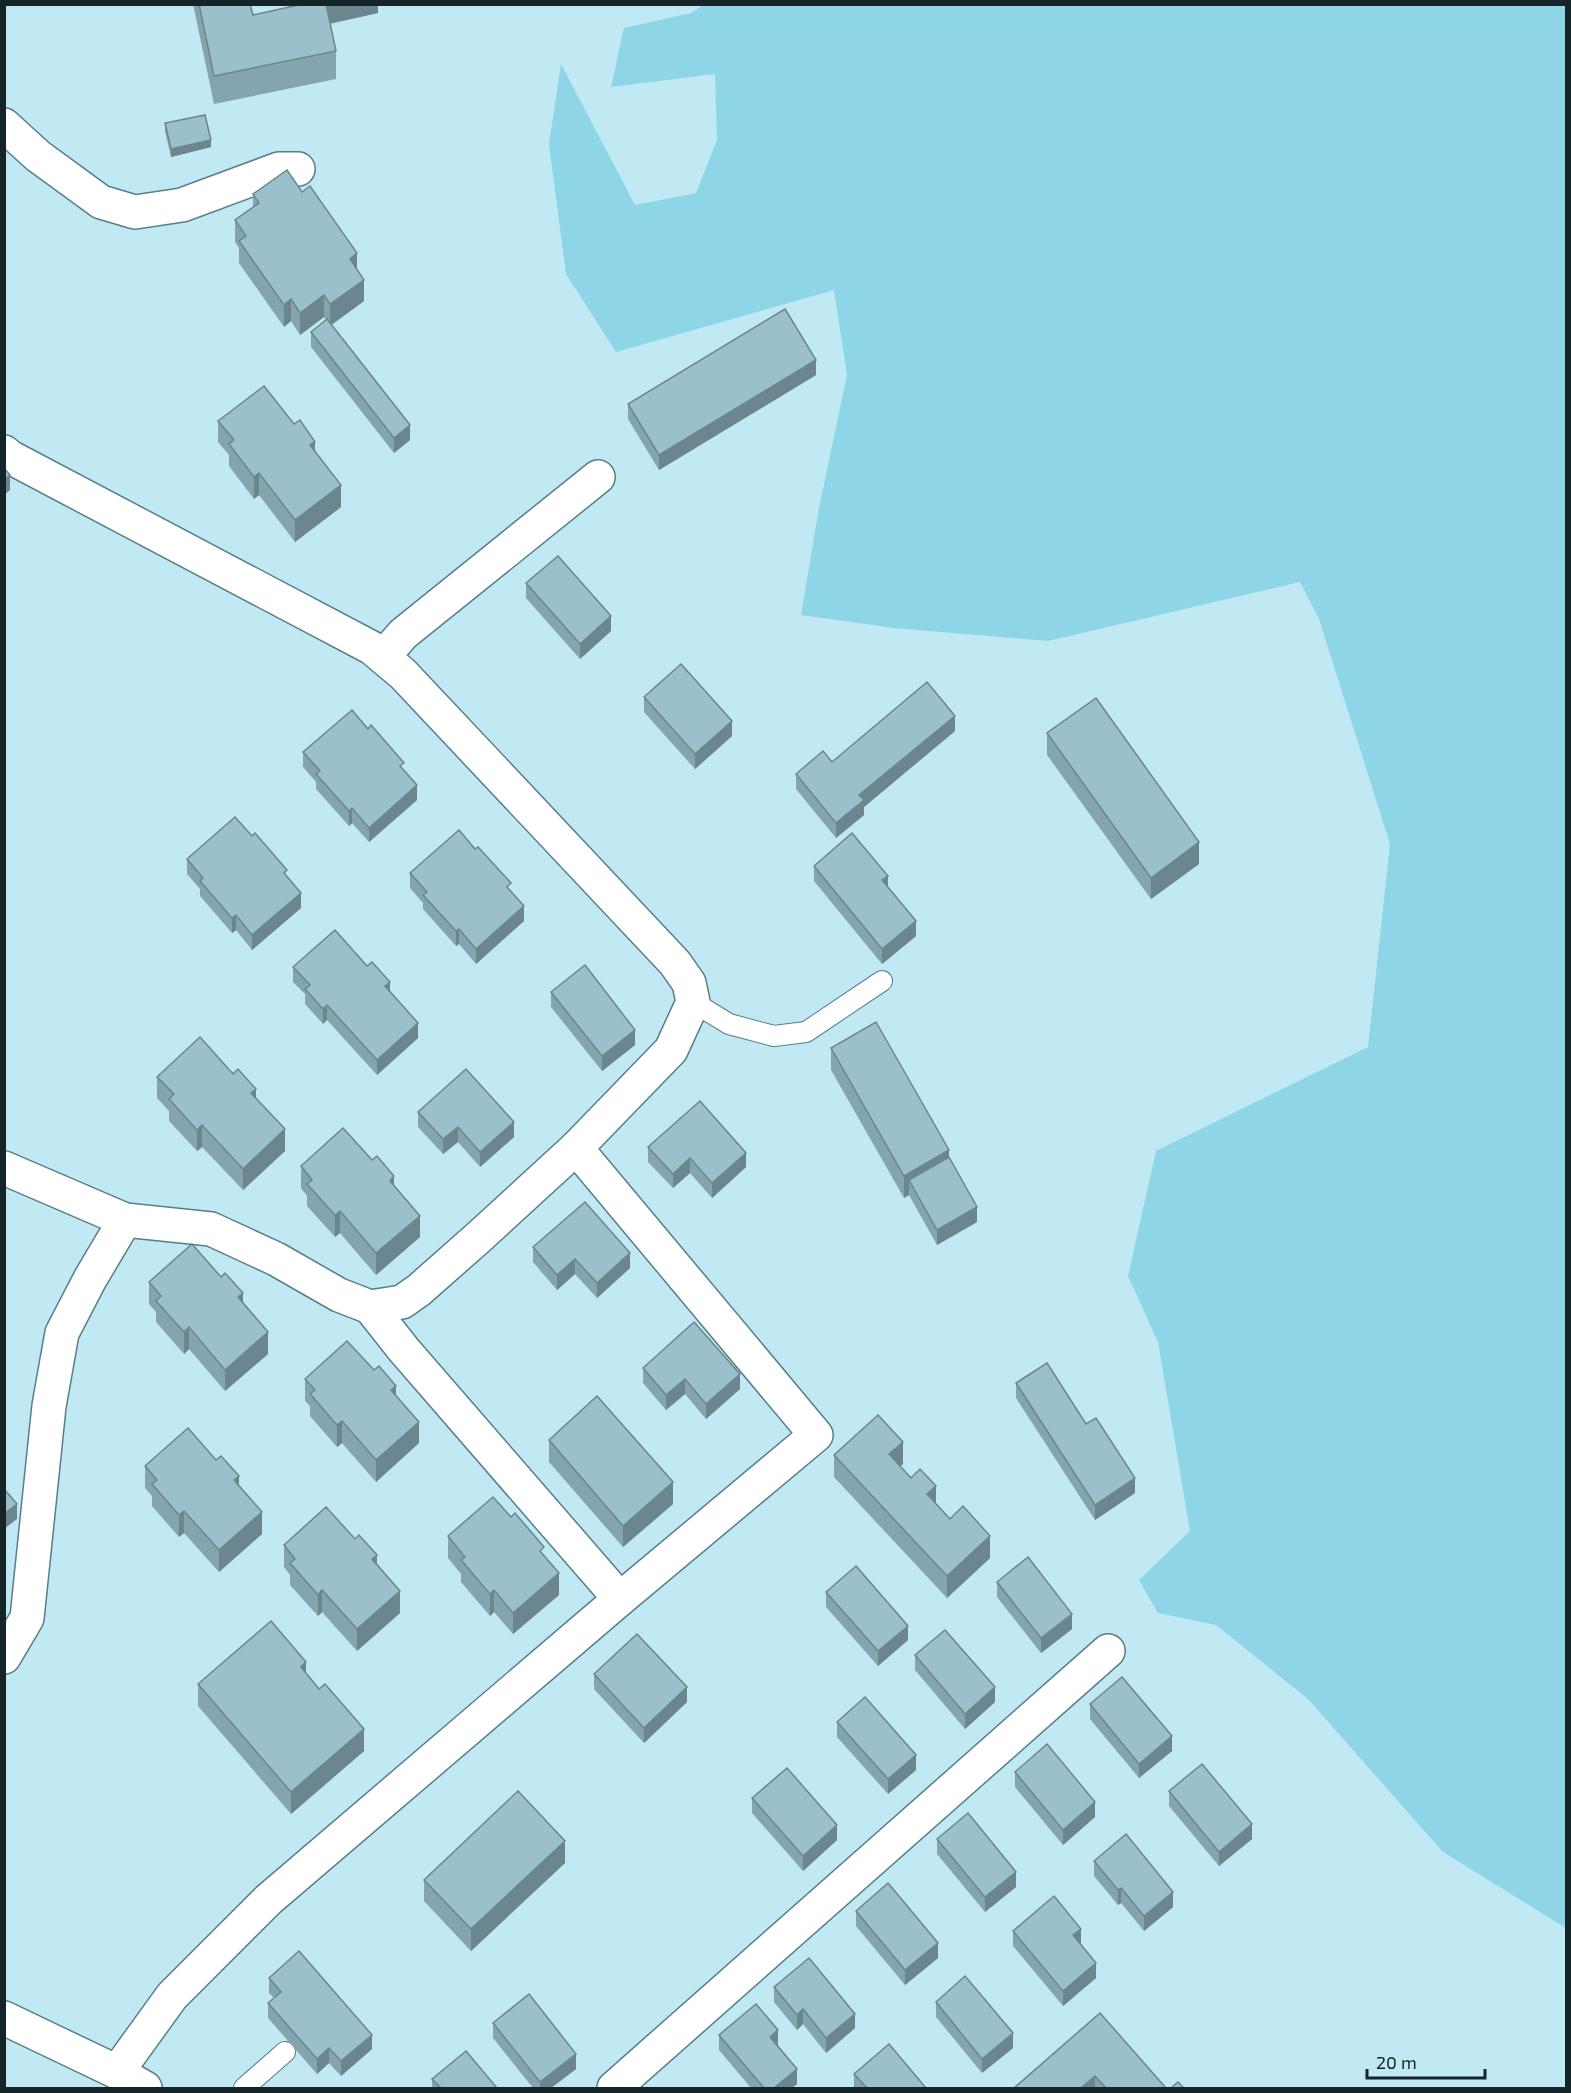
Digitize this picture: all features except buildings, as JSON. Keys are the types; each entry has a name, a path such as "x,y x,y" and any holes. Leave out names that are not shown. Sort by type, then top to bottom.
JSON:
{"street":[{"path":"4,125 38,156 101,202 135,212 182,205 279,169 298,169"},
{"path":"4,452 372,648 403,674 675,963 689,983 693,1002 671,1050 576,1148 419,1290 402,1302 370,1307 339,1295 276,1259 212,1229 125,1220 4,1168"},
{"path":"383,657 403,634 598,477"},
{"path":"117,2072 172,1996 268,1900 816,1435 576,1148"},
{"path":"4,1657 27,1618 49,1406 62,1333 90,1279 125,1220"},
{"path":"370,1307 404,1350 620,1599"},
{"path":"614,2088 1108,1651"},
{"path":"4,2018 117,2072 145,2088"}],"lane":[{"path":"693,1002 729,1024 774,1036 806,1032 882,981"},
{"path":"244,2088 285,2052"}],"shaded area":[{"path":"703,5 1566,5 1566,1928 1443,1852 1308,1699 1216,1625 1158,1613 1139,1580 1190,1531 1158,1342 1128,1276 1156,1151 1368,1047 1390,844 1319,619 1300,582 1048,641 894,628 801,615 819,508 847,375 834,290 616,352 566,274 549,144 561,64 635,205 696,193 717,140 715,74 611,87 624,28 691,13"}]}
